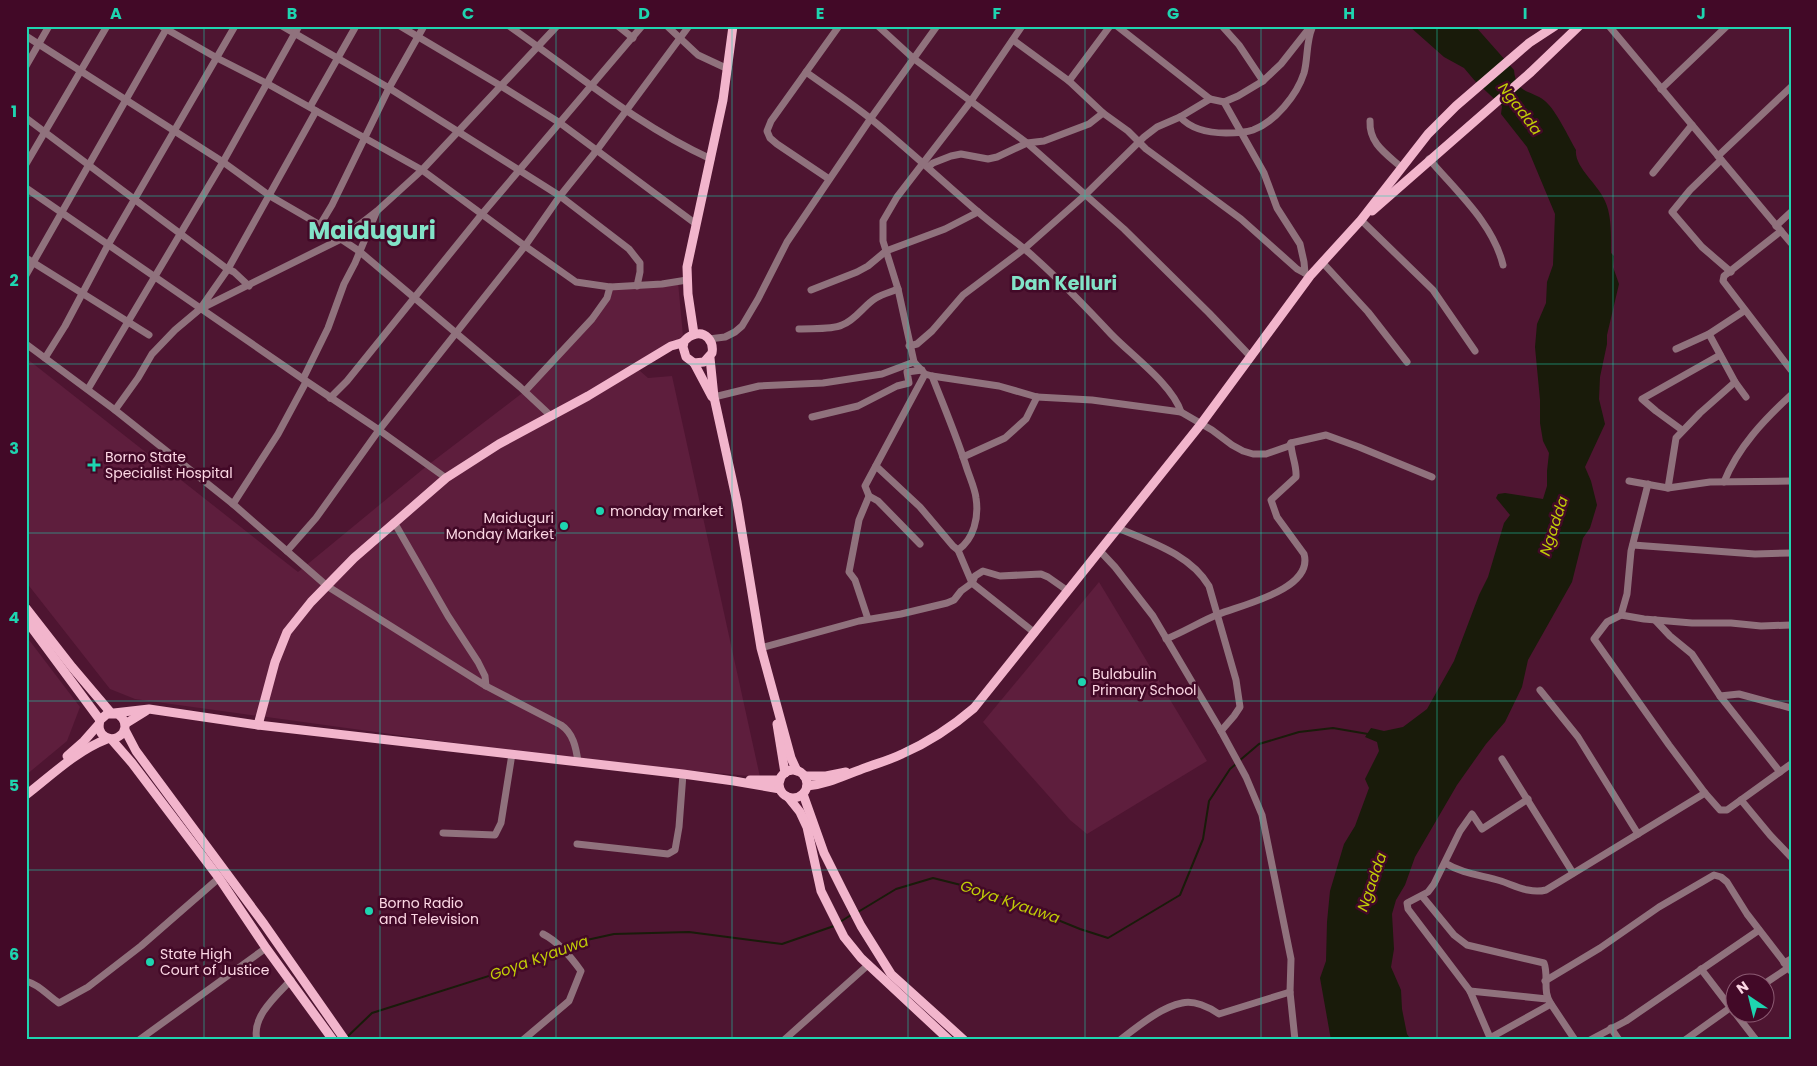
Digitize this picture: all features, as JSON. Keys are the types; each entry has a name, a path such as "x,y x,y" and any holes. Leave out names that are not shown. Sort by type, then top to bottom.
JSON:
{"main road":[{"path":"694,334 687,267 712,159 728,69 733,26"},
{"path":"782,781 790,771 803,782 819,785 837,780 861,769 901,755 937,736 957,723 974,708 1201,424 1251,357 1307,275 1322,262 1361,220 1428,134 1456,106 1529,43 1555,26"},
{"path":"1361,220 1531,72 1579,26"},
{"path":"258,725 276,662 287,632 326,586 394,522 446,478 499,444 588,396 671,346 684,342 694,334 702,334 709,339 713,348 710,358 714,399 737,502 761,648 791,758 803,782 824,853 861,926 891,974 964,1040"},
{"path":"684,342 683,352 694,363 714,399"},
{"path":"694,363 701,363 710,358"},
{"path":"26,608 76,673 112,713 121,717 140,757 264,924 333,1040"},
{"path":"26,620 70,677 100,722 101,733 110,739 132,763 219,878 266,948 291,980 345,1040"},
{"path":"776,706 782,781 788,797 800,812 807,827 823,897 844,937 868,965 949,1040"},
{"path":"26,795 92,745 118,738 125,727 149,709"},
{"path":"26,788 72,751 107,714 149,709 258,725 734,781 782,781"},
{"path":"788,797 796,798 803,782"}],"street":[{"path":"26,66 49,26"},
{"path":"26,164 107,26"},
{"path":"45,358 235,26"},
{"path":"282,26 389,88 560,196 629,249 640,263 637,286"},
{"path":"88,389 223,162 299,26"},
{"path":"200,309 228,269 270,196 356,26"},
{"path":"400,26 560,123 696,224"},
{"path":"320,225 332,205 389,88 424,26"},
{"path":"509,26 626,110 692,150 712,159"},
{"path":"115,410 138,378 152,354 175,330 200,309 341,239 377,211 422,170 459,132 557,26"},
{"path":"618,26 633,38"},
{"path":"330,398 347,381 482,214 642,26"},
{"path":"667,26 698,55 728,69"},
{"path":"287,552 316,518 379,430 525,246 560,196 597,150 689,26"},
{"path":"829,179 777,144 770,138 767,131 771,121 839,26"},
{"path":"878,26 913,58 1027,143 1124,229 1251,357"},
{"path":"709,339 726,337 742,326 787,242 871,118 937,26"},
{"path":"958,550 964,546 971,536 976,521 976,497 963,457 927,373 914,362 898,289 883,241 883,221 897,196 925,165 1022,26"},
{"path":"1069,81 1110,26"},
{"path":"1117,26 1210,98 1224,102 1263,81 1281,64 1312,26"},
{"path":"1222,26 1239,45 1263,81"},
{"path":"1180,117 1191,127 1223,133 1241,133 1255,130 1283,108 1294,93 1303,75 1312,26"},
{"path":"1610,26 1791,243"},
{"path":"1661,89 1727,26"},
{"path":"26,275 126,100 165,27 217,58 313,109 364,140 422,170 576,282 610,287 687,280"},
{"path":"26,36 359,252 414,296 525,391 551,416"},
{"path":"1013,40 1069,81 1103,113 1241,219 1297,269 1307,275"},
{"path":"806,72 871,118 978,212 1024,249 1098,318 1110,333 1147,368 1170,393 1181,412"},
{"path":"1731,272 1702,247 1672,212 1719,158 1791,87"},
{"path":"909,346 917,344 932,331 963,295 1024,249 1157,127 1180,117 1210,98"},
{"path":"1224,102 1264,173 1277,208 1300,244 1307,275"},
{"path":"925,165 961,154 988,159 997,157 1027,143 1044,141 1089,124 1103,113"},
{"path":"26,118 249,286"},
{"path":"1370,121 1370,130 1374,143 1401,167"},
{"path":"1654,173 1692,125"},
{"path":"1429,159 1486,227 1500,254 1503,265"},
{"path":"26,188 446,478"},
{"path":"233,504 278,434 305,381 328,328 344,284 377,211"},
{"path":"811,290 857,272 868,266 886,251 945,229 978,212"},
{"path":"1791,212 1779,229 1731,272 1724,276 1723,281 1744,311 1791,370"},
{"path":"1361,220 1433,290 1475,352"},
{"path":"26,258 149,335"},
{"path":"1322,262 1368,312 1407,362"},
{"path":"525,391 592,318 606,298 610,287"},
{"path":"799,329 819,327 830,329 843,325 859,314 875,299 898,289"},
{"path":"1676,349 1708,334 1744,311"},
{"path":"1708,334 1735,382 1746,397"},
{"path":"26,344 88,389 233,504 326,586 486,686 561,724 569,730 577,750 578,762"},
{"path":"1682,430 1656,412 1642,399 1720,355"},
{"path":"714,399 759,386 822,383 882,374 914,362"},
{"path":"812,417 858,406 897,386 909,383 908,372 927,373 999,386 1038,397 1092,400 1181,412 1232,445 1253,454 1266,454 1289,446 1291,443 1326,435 1432,477"},
{"path":"920,544 878,501 869,496 865,486 927,373"},
{"path":"1668,488 1676,438 1682,430 1735,382"},
{"path":"1724,482 1736,458 1754,432 1791,395"},
{"path":"963,457 1004,438 1026,419 1038,397"},
{"path":"1166,639 1217,615 1270,597 1294,582 1306,560 1304,554 1277,517 1271,500 1296,477 1297,467 1291,454 1291,443"},
{"path":"876,466 920,507 958,550 972,583 1035,633"},
{"path":"1629,481 1668,488 1724,482 1791,481"},
{"path":"1621,615 1627,594 1630,552 1648,484"},
{"path":"868,619 856,580 849,572 859,520 869,496"},
{"path":"394,522 448,616 478,662 485,676 486,686"},
{"path":"1118,528 1170,551 1202,576 1209,586 1236,680 1240,707 1221,731"},
{"path":"1633,545 1755,554 1791,553"},
{"path":"1100,551 1115,567 1153,616 1227,741 1246,777 1262,815 1286,927 1291,960 1290,992 1295,1040"},
{"path":"761,648 868,619 901,614 947,603 954,600 961,591 972,583 975,576 983,571 1000,576 1041,574 1068,591"},
{"path":"1791,625 1761,626 1655,620 1621,615 1608,622 1594,639 1669,745 1720,810 1724,811 1741,800 1791,764"},
{"path":"1655,620 1670,636 1692,654 1720,696 1780,772"},
{"path":"1540,690 1578,737 1638,834"},
{"path":"1720,696 1739,694 1791,708"},
{"path":"443,833 495,835 501,823 512,754"},
{"path":"1502,759 1573,873"},
{"path":"577,844 672,853 675,850 679,827 682,774"},
{"path":"1445,863 1476,877 1499,881 1538,893 1546,890 1705,793"},
{"path":"1528,799 1482,829 1472,814 1460,831 1434,884 1428,892 1407,903 1408,908 1470,991 1491,1039 1549,1002"},
{"path":"1741,800 1791,857"},
{"path":"1546,981 1600,948 1659,907 1714,875 1721,876 1727,882 1747,914 1788,965 1774,976"},
{"path":"26,981 37,984 59,1003 88,987 141,946 219,878"},
{"path":"1422,896 1460,941 1467,945 1544,963 1549,1002 1575,1040"},
{"path":"1590,1040 1626,1021 1759,930"},
{"path":"523,1040 570,1001 581,971 552,938 543,934"},
{"path":"139,1040 266,948"},
{"path":"784,1040 868,965"},
{"path":"1701,969 1724,997"},
{"path":"257,1040 258,1023 266,1007 291,980"},
{"path":"1470,991 1549,1002"},
{"path":"1120,1040 1166,1009 1183,1002 1209,1007 1219,1014 1290,992"},
{"path":"1685,1040 1724,1015"},
{"path":"1745,1024 1756,1040"},
{"path":"1611,1028 1619,1040"}],"shaded area":[{"path":"678,282 683,336 517,437 639,370 648,378 672,376 760,777 586,761 135,699 110,689 26,582 26,358 298,572 428,465 525,391 592,319 610,287"},
{"path":"1099,582 1207,761 1087,834 1070,820 983,722"},
{"path":"26,636 80,707 67,741 26,775"}],"water":[{"name":"Ngadda","path":"1409,26 1475,26 1514,70 1515,78 1521,88 1539,97 1549,105 1558,117 1576,150 1579,163 1605,201 1610,220 1611,253 1614,256 1613,267 1619,284 1607,335 1600,377 1599,399 1605,424 1585,467 1591,481 1597,505 1590,528 1583,538 1572,582 1528,660 1522,687 1505,722 1486,744 1457,785 1415,857 1405,885 1396,900 1392,914 1394,949 1391,967 1401,990 1402,1009 1407,1034 1411,1040 1331,1040 1320,978 1326,961 1330,891 1344,844 1355,826 1369,788 1365,779 1379,751 1377,742 1365,737 1371,728 1384,731 1403,727 1427,709 1454,661 1479,595 1488,577 1504,523 1510,515 1496,498 1498,494 1505,493 1543,499 1547,486 1549,453 1543,441 1540,423 1540,400 1535,347 1537,324 1546,303 1547,282 1553,265 1555,214 1527,147 1501,114 1502,106 1464,68 1444,57"}],"waterway":[{"name":"Goya Kyauwa","path":"1239,761 1259,744 1299,732 1333,728 1368,734"},
{"name":"Goya Kyauwa","path":"858,912 896,889 933,878 989,892 1080,929 1108,938 1180,895 1203,839 1209,801 1230,769 1236,764"},
{"name":"Goya Kyauwa","path":"840,922 851,915"},
{"name":"Goya Kyauwa","path":"565,947 573,943 614,934 689,932 782,944 834,926"},
{"name":"Goya Kyauwa","path":"346,1038 372,1013 536,961 560,949"}],"place":[{"name":"Borno State Specialist Hospital","path":"94,465"},
{"name":"monday market","path":"600,511"},
{"name":"Maiduguri Monday Market","path":"564,526"},
{"name":"Bulabulin Primary School","path":"1082,682"},
{"name":"Borno Radio and Television","path":"369,911"},
{"name":"State High Court of Justice","path":"150,962"}],"district":[{"name":"Maiduguri","path":"372,231"},
{"name":"Dan Kelluri","path":"1064,283"}]}
